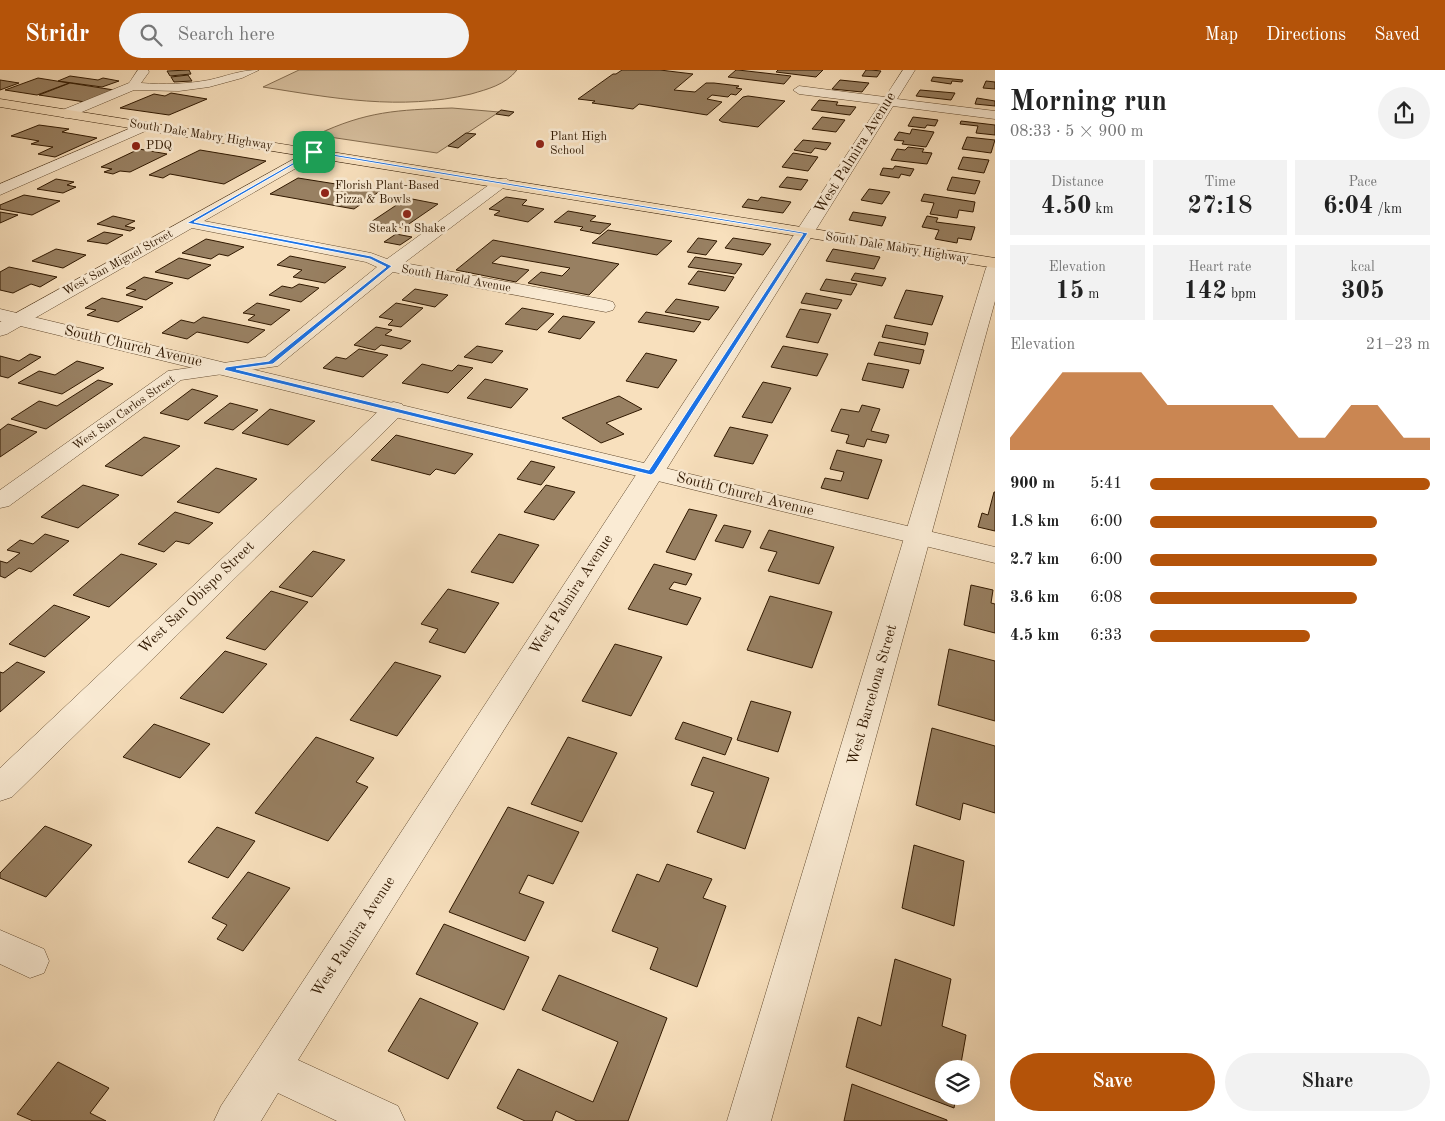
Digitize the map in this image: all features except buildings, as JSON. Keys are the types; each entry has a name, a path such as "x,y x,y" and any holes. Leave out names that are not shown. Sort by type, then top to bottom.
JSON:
{"main road":[{"name":"South Dale Mabry Highway","path":"0,103 502,182 995,263"}],"street":[{"path":"133,86 144,72 134,70"},
{"path":"64,114 133,86 184,88 208,85 253,70"},
{"name":"West Palmira Avenue","path":"236,1121 909,70"},
{"path":"800,90 995,115"},
{"path":"0,190 145,126"},
{"name":"West San Miguel Street","path":"6,322 190,223 314,152"},
{"name":"West San Carlos Street","path":"0,501 175,375 271,362 389,266 502,182"},
{"name":"South Harold Avenue","path":"190,223 371,258 389,266 606,306"},
{"name":"West Barcelona Street","path":"750,1121 995,268"},
{"name":"South Church Avenue","path":"6,322 226,368 995,556"},
{"name":"West San Obispo Street","path":"0,788 394,409"},
{"path":"270,1068 383,1121"}],"shaded area":[{"path":"299,70 517,70 502,83 484,90 445,99 418,102 341,99 263,87"},
{"path":"452,108 499,112 437,153 316,135 351,121 382,113"}],"place":[{"name":"Plant High School","path":"540,144"},
{"name":"PDQ","path":"136,146"},
{"name":"Florish Plant-Based Pizza & Bowls","path":"325,193"},
{"name":"Steak 'n Shake","path":"407,214"}],"route":[{"path":"314,152 515,184 806,233 651,473 226,368 271,362 389,266 371,258 190,223 314,152"}]}
